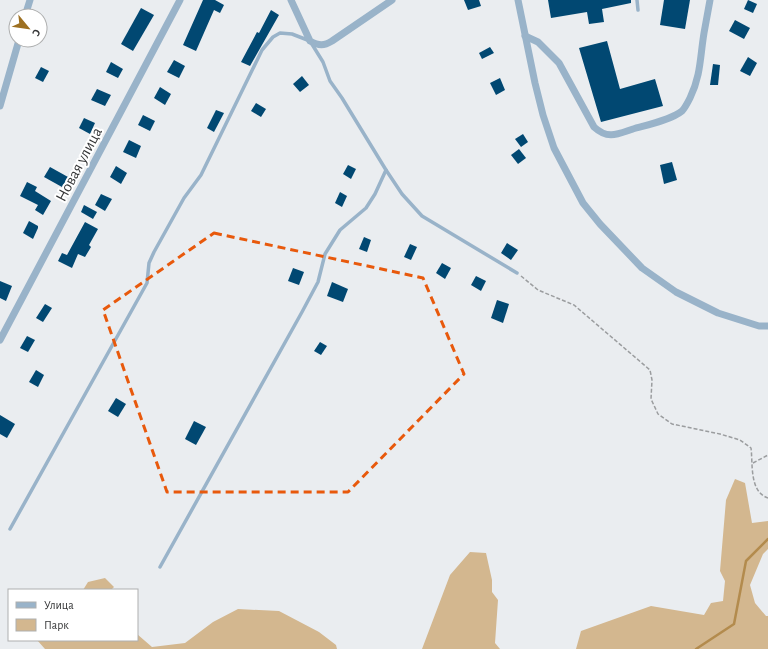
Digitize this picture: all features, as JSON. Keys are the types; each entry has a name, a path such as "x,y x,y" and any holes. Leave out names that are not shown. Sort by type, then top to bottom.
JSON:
{"street":[{"name":"Новая улица","path":"0,340 180,0"},
{"path":"291,0 310,42 317,45 324,45 332,41 392,0"},
{"path":"518,0 543,115 554,148 584,203 600,224 642,268 676,292 718,313 759,326 768,326"},
{"path":"525,36 538,42 560,63 594,127 606,135 618,134 672,117 682,111 694,90 699,73 710,0"},
{"path":"0,106 17,48"}],"lane":[{"path":"637,0 638,10"},
{"path":"10,529 148,283 149,263 154,252 184,198 201,175 262,50 273,37 280,33 292,34 310,42 323,62 330,81 386,170 402,194 422,216 517,273"},
{"path":"160,567 318,282 325,254 340,230 366,208 375,194 386,170"}],"path":[{"path":"517,273 538,290 574,305 650,370 652,380 651,399 658,414 672,424 720,434 740,440 751,448 753,463 752,475 757,489 764,497 768,498"},
{"path":"753,463 768,455"}],"highlighted area":[{"path":"214,233 423,278 464,374 348,492 167,492 103,310"}],"green space":[{"path":"735,479 745,483 752,523 768,521 768,549 763,554 750,585 755,603 766,616 768,616 768,649 576,649 581,631 651,606 704,615 711,603 723,601 725,581 720,571 726,500"},
{"path":"470,552 486,553 492,580 492,592 498,600 495,643 500,649 422,649 450,575"},
{"path":"105,578 114,587 112,589 84,589 88,582"},
{"path":"238,609 279,611 319,632 336,645 337,649 45,649 38,641 138,641 138,635 152,647 185,643 213,622"}],"building":[{"path":"203,0 215,0 224,5 220,13 214,10 196,51 183,45"},
{"path":"464,0 479,0 481,6 468,10"},
{"path":"548,0 631,0 631,3 602,9 604,22 589,24 587,12 551,18"},
{"path":"664,0 690,0 685,29 660,25"},
{"path":"748,0 757,4 753,13 744,9"},
{"path":"141,8 154,15 133,51 121,44"},
{"path":"271,10 279,15 250,66 241,62 257,32 259,33"},
{"path":"735,20 750,28 744,39 729,31"},
{"path":"607,41 620,89 655,79 663,106 601,122 579,48"},
{"path":"490,47 494,53 482,59 479,53"},
{"path":"748,57 757,63 750,76 740,71"},
{"path":"174,60 185,66 179,78 167,72"},
{"path":"111,62 123,69 118,78 106,72"},
{"path":"713,64 720,65 718,85 710,85"},
{"path":"41,67 49,71 43,82 35,78"},
{"path":"302,76 309,85 300,92 293,84"},
{"path":"500,78 505,90 496,95 490,83"},
{"path":"160,87 171,94 165,105 154,98"},
{"path":"97,89 111,95 105,106 91,100"},
{"path":"256,103 266,109 261,117 251,111"},
{"path":"216,110 224,113 214,132 207,128"},
{"path":"143,115 155,121 150,131 138,125"},
{"path":"84,118 95,123 90,134 79,128"},
{"path":"523,134 528,142 521,147 515,139"},
{"path":"129,140 141,146 136,158 123,152"},
{"path":"519,149 526,158 518,164 511,155"},
{"path":"672,162 677,180 664,184 660,165"},
{"path":"348,165 356,169 351,179 343,174"},
{"path":"116,166 127,173 121,184 110,177"},
{"path":"50,167 68,177 62,187 44,177"},
{"path":"27,182 37,187 35,191 51,201 43,215 35,210 38,205 20,196"},
{"path":"340,192 347,196 342,207 335,203"},
{"path":"101,194 112,199 105,211 95,205"},
{"path":"84,205 97,212 93,219 81,212"},
{"path":"29,221 38,226 33,239 23,233"},
{"path":"85,222 98,229 89,245 91,247 85,257 78,254 72,268 58,261 62,253 67,255"},
{"path":"364,237 371,240 367,252 359,249"},
{"path":"507,243 518,250 511,260 501,253"},
{"path":"410,244 417,247 411,260 404,257"},
{"path":"442,263 451,268 445,279 436,273"},
{"path":"293,268 304,272 299,285 288,281"},
{"path":"476,276 486,281 481,291 471,285"},
{"path":"0,281 12,286 6,301 0,298"},
{"path":"332,282 348,289 343,302 327,296"},
{"path":"497,300 509,304 503,323 491,318"},
{"path":"45,304 52,308 43,322 36,318"},
{"path":"27,336 35,340 28,352 20,348"},
{"path":"320,342 327,346 321,355 314,351"},
{"path":"36,370 44,375 38,387 29,382"},
{"path":"116,398 126,404 118,417 108,411"},
{"path":"0,415 15,424 7,438 0,434"},
{"path":"194,421 206,427 196,445 185,439"}],"waterway":[{"path":"696,649 734,624 746,561 768,539"}]}
